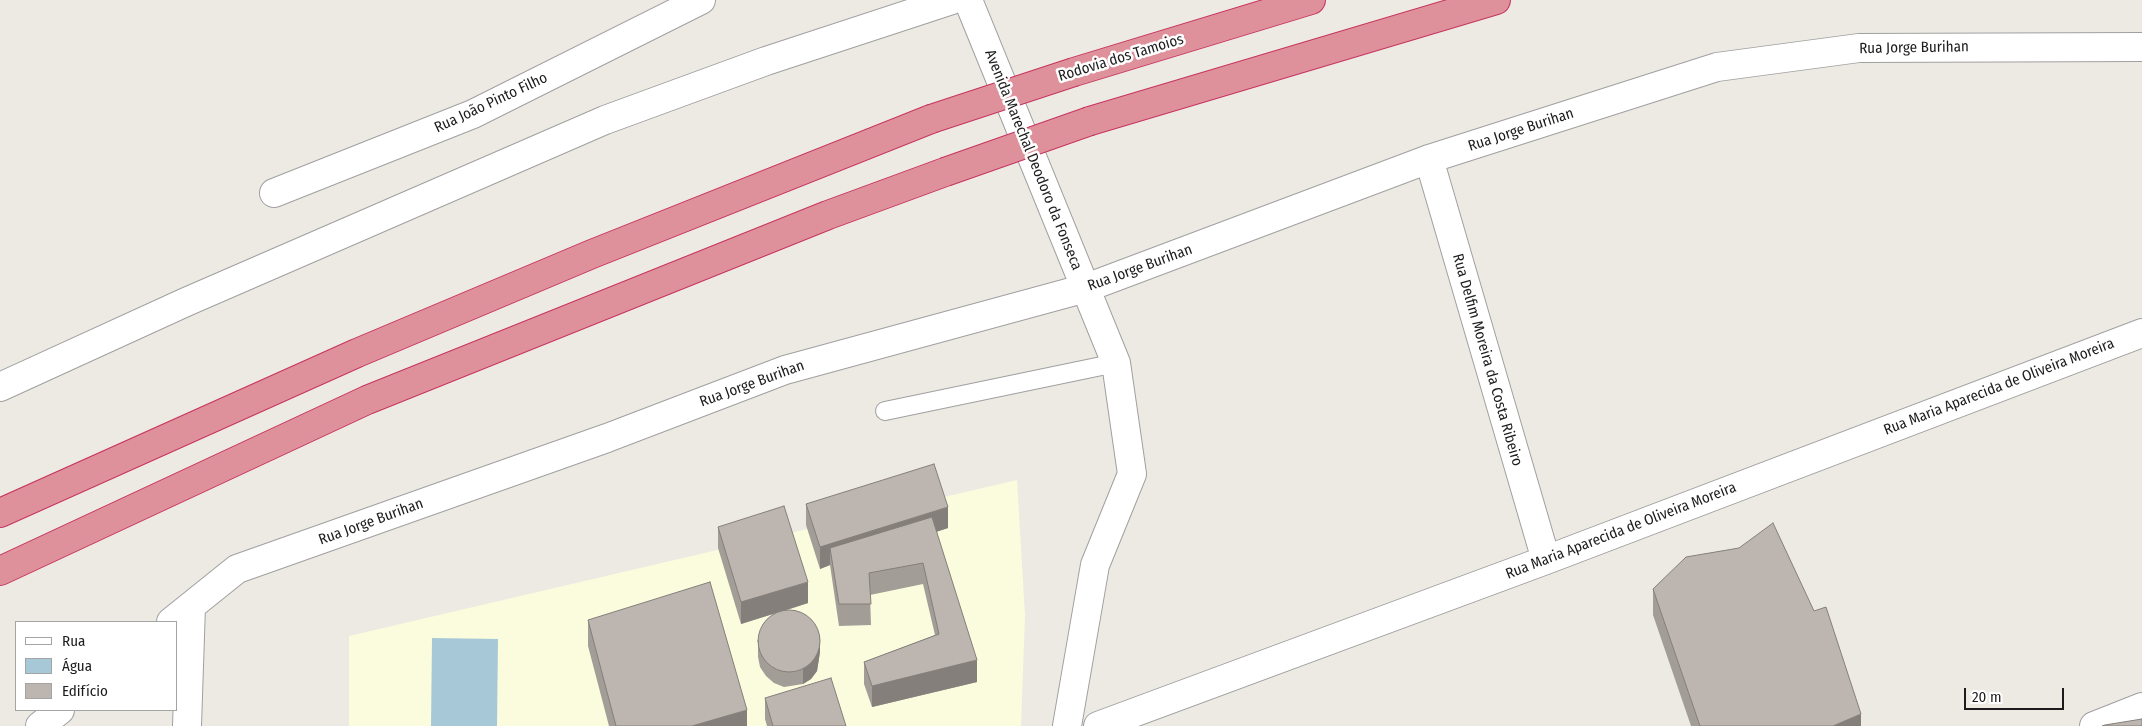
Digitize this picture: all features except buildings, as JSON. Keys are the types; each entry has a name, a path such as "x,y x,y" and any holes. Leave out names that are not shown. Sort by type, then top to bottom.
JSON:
{"highway":[{"name":"Rodovia dos Tamoios","path":"0,513 366,349 592,254 931,119 1074,72 1311,0"},
{"path":"0,571 367,400 756,243 945,172 1090,122 1496,0"}],"street":[{"name":"Rua João Pinto Filho","path":"274,193 474,114 701,0"},
{"path":"0,387 186,302 605,120 766,61 952,0"},
{"name":"Avenida Marechal Deodoro da Fonseca","path":"968,0 1116,363 1132,474 1095,565 1067,726"},
{"name":"Rua Jorge Burihan","path":"181,614 237,569 607,438 785,370 1086,288 1429,160 1717,67 1859,48 2142,47"},
{"name":"Rua Delfim Moreira da Costa Ribeiro","path":"1429,160 1546,560"},
{"name":"Rua Maria Aparecida de Oliveira Moreira","path":"1098,726 1546,560 2142,333"},
{"path":"181,614 187,726"},
{"path":"2094,726 2142,707"},
{"path":"40,726 59,711"}],"lane":[{"path":"885,411 1116,363"}],"shaded area":[{"path":"1017,480 1025,616 1021,726 349,726 349,636"}],"water":[{"path":"432,638 498,639 497,726 431,726"}]}
